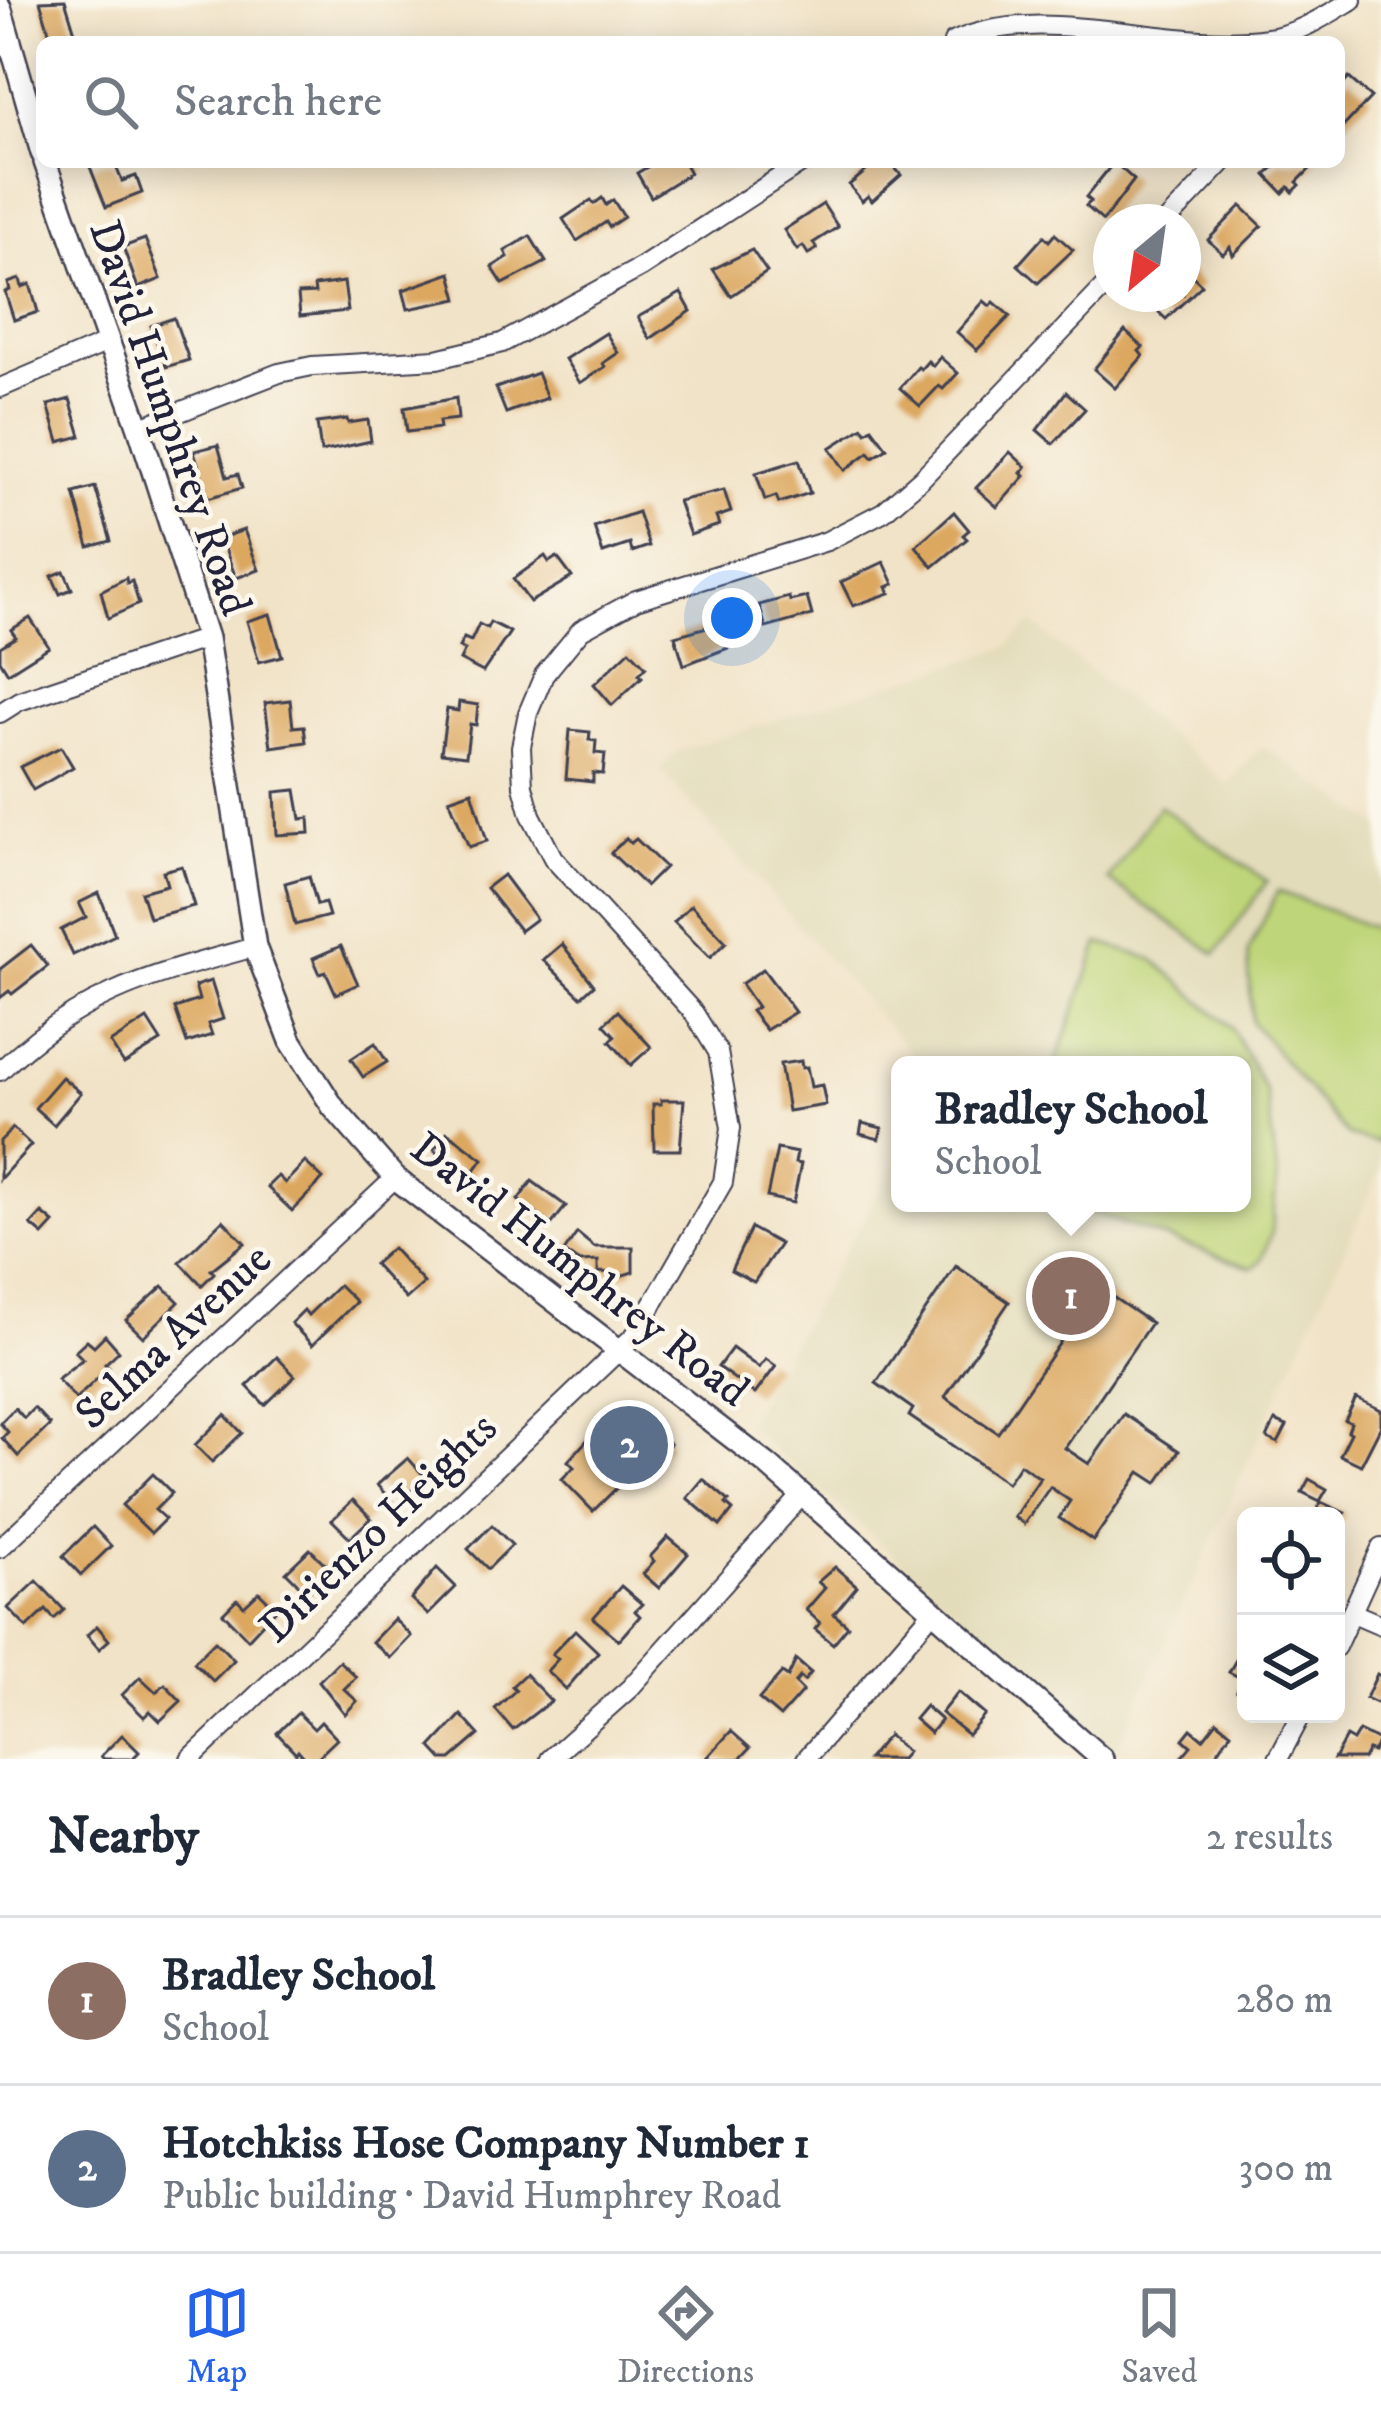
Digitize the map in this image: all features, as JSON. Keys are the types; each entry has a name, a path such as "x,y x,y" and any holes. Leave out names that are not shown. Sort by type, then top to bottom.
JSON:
{"street":[{"path":"1278,36 1352,0"},
{"path":"0,7 36,132"},
{"path":"964,36 1003,16 1046,10 1181,36"},
{"name":"David Humphrey Road","path":"47,168 140,428 207,638 255,947 291,1041 333,1107 395,1178 803,1494 1102,1759"},
{"path":"140,428 280,373 312,366 437,359 502,343 642,267 794,168"},
{"path":"1183,204 1217,168"},
{"name":"Dirienzo Heights","path":"190,1759 635,1335 723,1182 731,1128 718,1052 694,1013 553,858 539,836 523,786 521,747 535,693 566,644 607,614 636,600 826,541 883,512 922,478 1093,299"},
{"path":"0,388 108,342"},
{"path":"0,713 19,701 207,638"},
{"path":"0,1070 68,1014 131,982 255,947"},
{"name":"Selma Avenue","path":"0,1548 395,1178"},
{"path":"550,1759 630,1688 803,1494"},
{"path":"1345,1629 1381,1548"},
{"path":"806,1759 933,1611"},
{"path":"1353,1613 1381,1625"},
{"path":"1278,1759 1297,1723"}],"shaded area":[{"path":"1032,623 1227,784 1262,746 1381,827 1381,1169 1116,1750 745,1424 891,1171 891,1212 1251,1212 1251,1056 914,1056 660,769 678,751 1006,648"}],"green space":[{"path":"1159,806 1267,881 1216,954 1108,880"},
{"path":"1278,891 1381,931 1381,1133 1377,1143 1348,1136 1252,1023 1248,952"},
{"path":"1099,943 1153,959 1231,1027 1247,1056 1058,1056"},
{"path":"1251,1064 1266,1092 1277,1173 1272,1232 1261,1261 1252,1268 1091,1212 1251,1212"}],"building":[{"path":"65,0 76,36 50,36 40,1"},
{"path":"1349,78 1371,97 1345,125 1345,82"},
{"path":"90,168 117,168 122,181 136,176 142,193 106,207"},
{"path":"646,168 687,168 690,173 651,197 637,173"},
{"path":"870,168 895,168 901,175 872,201 868,196 862,201 849,185"},
{"path":"1109,168 1121,168 1134,180 1116,204 1093,204 1093,212 1086,206 1091,201 1086,197"},
{"path":"1274,168 1311,168 1293,192 1289,187 1283,193 1266,175"},
{"path":"602,198 606,205 613,200 624,217 609,227 606,222 577,241 563,219"},
{"path":"823,204 838,227 813,243 817,249 808,254 803,246 797,250 784,230"},
{"path":"1241,206 1262,226 1233,255 1230,247 1223,254 1208,240"},
{"path":"1055,234 1073,250 1038,283 1018,265 1044,236 1049,241"},
{"path":"530,236 546,262 503,284 492,267 508,257 505,251"},
{"path":"145,239 161,279 138,288 123,247"},
{"path":"752,250 767,272 731,296 713,269"},
{"path":"451,273 458,299 408,309 403,290"},
{"path":"20,279 22,287 30,284 38,312 14,320 5,292 10,290 8,283"},
{"path":"344,282 348,311 300,316 298,294 315,293 314,286"},
{"path":"681,293 691,311 650,339 638,317"},
{"path":"984,301 990,306 994,302 1010,316 977,350 957,332"},
{"path":"174,318 189,360 166,367 151,326"},
{"path":"1125,331 1143,347 1139,351 1143,356 1115,388 1094,369"},
{"path":"606,333 618,353 580,383 565,359"},
{"path":"940,357 958,373 920,406 900,388 918,367 928,361 933,366"},
{"path":"537,373 547,398 506,413 496,388"},
{"path":"1066,392 1085,409 1053,444 1037,430"},
{"path":"456,398 458,419 439,421 440,428 407,432 404,408"},
{"path":"70,399 81,436 59,442 48,405"},
{"path":"347,419 348,423 368,420 371,441 321,452 317,423"},
{"path":"863,427 866,432 872,428 887,448 873,457 869,452 845,470 830,448"},
{"path":"218,445 227,477 238,474 242,488 208,498 194,451"},
{"path":"1010,452 1026,467 1021,473 1025,476 997,507 976,488"},
{"path":"799,460 810,493 779,503 776,496 765,500 756,473"},
{"path":"95,487 111,541 89,547 74,493"},
{"path":"724,490 731,512 716,517 719,525 690,535 678,501"},
{"path":"638,512 649,546 632,552 630,544 603,553 594,527"},
{"path":"954,512 969,530 963,535 967,539 933,567 916,546"},
{"path":"244,530 259,570 236,578 221,538"},
{"path":"545,556 549,562 557,557 572,577 530,602 513,579"},
{"path":"884,562 894,584 887,587 890,593 853,606 841,582"},
{"path":"64,571 72,589 60,594 52,576"},
{"path":"126,578 127,583 132,581 139,604 108,618 101,591"},
{"path":"789,597 790,601 807,597 812,615 766,628 759,605"},
{"path":"270,614 282,656 259,662 247,621"},
{"path":"30,618 49,647 8,673 0,660 0,647 16,637 11,630"},
{"path":"490,622 510,632 483,672 460,660 465,650 459,647 464,638 471,641 479,624 487,628"},
{"path":"721,623 728,648 684,665 675,636"},
{"path":"630,650 646,667 639,674 642,677 612,705 594,684"},
{"path":"290,700 293,727 304,726 306,742 271,747 265,703"},
{"path":"459,702 478,705 466,756 441,753 447,709 458,711"},
{"path":"570,730 590,732 589,740 596,741 595,753 605,754 603,774 593,773 593,782 566,779"},
{"path":"61,747 73,767 33,790 20,767"},
{"path":"296,790 301,819 309,818 310,833 277,835 275,792"},
{"path":"472,791 487,841 469,847 449,799"},
{"path":"626,838 631,843 636,839 665,867 646,886 611,853"},
{"path":"182,866 194,906 149,918 141,892 167,885 163,871"},
{"path":"503,875 536,919 520,931 486,888"},
{"path":"309,876 317,905 325,903 329,916 295,925 285,883"},
{"path":"99,893 115,935 73,955 61,930 86,917 79,903"},
{"path":"691,905 726,942 710,958 674,922"},
{"path":"562,944 594,985 581,997 543,960"},
{"path":"31,945 48,966 0,998 0,969"},
{"path":"341,946 358,984 336,994 313,958"},
{"path":"763,969 795,1012 766,1030 751,1011 757,1007 741,984"},
{"path":"211,981 223,1019 208,1024 212,1035 187,1043 175,1008 199,1000 195,986"},
{"path":"618,1011 651,1047 631,1065 610,1041 615,1036 604,1024"},
{"path":"147,1019 161,1041 124,1064 110,1043"},
{"path":"375,1043 387,1062 363,1077 351,1059"},
{"path":"801,1061 811,1087 822,1085 826,1105 788,1111 780,1064"},
{"path":"62,1077 81,1093 54,1125 35,1108"},
{"path":"684,1100 680,1150 654,1150 653,1104"},
{"path":"862,1123 882,1128 879,1139 860,1134"},
{"path":"13,1128 31,1145 0,1179 0,1141"},
{"path":"447,1132 483,1159 470,1177 434,1150"},
{"path":"777,1149 797,1153 795,1163 801,1164 793,1203 767,1197"},
{"path":"305,1162 323,1179 292,1211 267,1187 278,1176 285,1183"},
{"path":"532,1181 566,1206 551,1225 518,1200"},
{"path":"42,1213 54,1223 43,1235 31,1225"},
{"path":"223,1220 245,1243 211,1270 214,1273 202,1285 180,1262"},
{"path":"751,1228 780,1244 754,1282 731,1270"},
{"path":"577,1233 594,1247 633,1247 633,1272 614,1278 614,1273 598,1272 598,1261 580,1262 564,1252"},
{"path":"392,1248 424,1283 406,1299 374,1264"},
{"path":"956,1266 1009,1302 945,1397 998,1433 1098,1287 1151,1323 1065,1448 1089,1464 1124,1414 1179,1451 1157,1483 1140,1472 1093,1541 1059,1518 1070,1501 1050,1487 1024,1524 1014,1517 1040,1478 1020,1464 1007,1483 909,1416 913,1409 876,1383"},
{"path":"339,1285 356,1302 312,1345 291,1323 304,1310 308,1315"},
{"path":"163,1286 179,1302 143,1337 126,1320"},
{"path":"105,1335 119,1351 76,1399 57,1379 83,1359 75,1351 87,1340 94,1346"},
{"path":"732,1348 759,1368 766,1359 776,1366 755,1394 718,1367"},
{"path":"277,1357 295,1376 265,1405 247,1386"},
{"path":"1356,1398 1381,1410 1381,1426 1361,1465 1340,1455 1351,1433 1351,1423 1345,1420"},
{"path":"15,1408 24,1418 34,1408 50,1425 18,1456 2,1438 8,1432 0,1423"},
{"path":"631,1408 670,1444 593,1511 562,1479 574,1467 568,1461 601,1425 607,1432"},
{"path":"225,1415 242,1433 212,1462 195,1445"},
{"path":"1275,1421 1287,1426 1278,1443 1267,1438"},
{"path":"408,1458 425,1477 396,1506 377,1485"},
{"path":"153,1474 172,1493 155,1510 165,1519 151,1533 122,1505"},
{"path":"703,1479 733,1510 720,1526 687,1498"},
{"path":"1309,1479 1327,1489 1320,1501 1302,1492"},
{"path":"353,1500 371,1518 350,1538 332,1520"},
{"path":"492,1525 512,1545 488,1569 468,1549"},
{"path":"93,1527 111,1546 81,1575 63,1556"},
{"path":"668,1537 688,1554 659,1588 643,1574 654,1561 650,1557"},
{"path":"310,1549 331,1570 307,1593 286,1572"},
{"path":"835,1567 857,1586 834,1614 848,1626 833,1644 815,1629 820,1623 806,1610 825,1588 818,1582"},
{"path":"437,1568 456,1587 428,1615 411,1599"},
{"path":"37,1581 64,1610 54,1619 46,1610 27,1628 8,1608"},
{"path":"621,1586 642,1604 635,1611 640,1616 619,1640 593,1618"},
{"path":"259,1592 276,1609 248,1639 223,1613 237,1599 244,1606"},
{"path":"394,1619 411,1636 390,1658 372,1642"},
{"path":"97,1626 109,1640 99,1649 87,1635"},
{"path":"575,1630 598,1652 566,1689 547,1671 558,1659 552,1654"},
{"path":"215,1641 234,1660 213,1681 194,1662"},
{"path":"796,1660 811,1673 795,1683 803,1691 780,1717 759,1699 782,1673 788,1677"},
{"path":"339,1661 356,1677 344,1689 357,1701 345,1714 319,1681"},
{"path":"525,1674 551,1701 513,1730 495,1709"},
{"path":"1377,1674 1381,1676 1381,1705 1366,1698"},
{"path":"140,1677 156,1692 165,1684 181,1701 160,1721 150,1711 144,1717 122,1695"},
{"path":"958,1692 985,1715 968,1735 941,1713"},
{"path":"925,1706 941,1720 930,1733 914,1719"},
{"path":"298,1713 314,1729 321,1722 337,1739 316,1759 296,1753 277,1733"},
{"path":"461,1715 479,1735 451,1759 442,1759 431,1747"},
{"path":"1217,1721 1231,1732 1213,1759 1180,1759 1191,1746 1183,1739 1191,1729 1203,1739"},
{"path":"731,1731 750,1748 740,1759 706,1759"},
{"path":"1359,1731 1379,1741 1373,1752 1368,1750 1363,1759 1334,1759 1346,1737 1353,1741"},
{"path":"122,1735 139,1752 132,1759 104,1759 101,1756"},
{"path":"888,1735 907,1752 901,1759 868,1759"}],"place":[{"name":"Bradley School","path":"1071,1296"},
{"name":"Hotchkiss Hose Company Number 1","path":"629,1445"}]}
